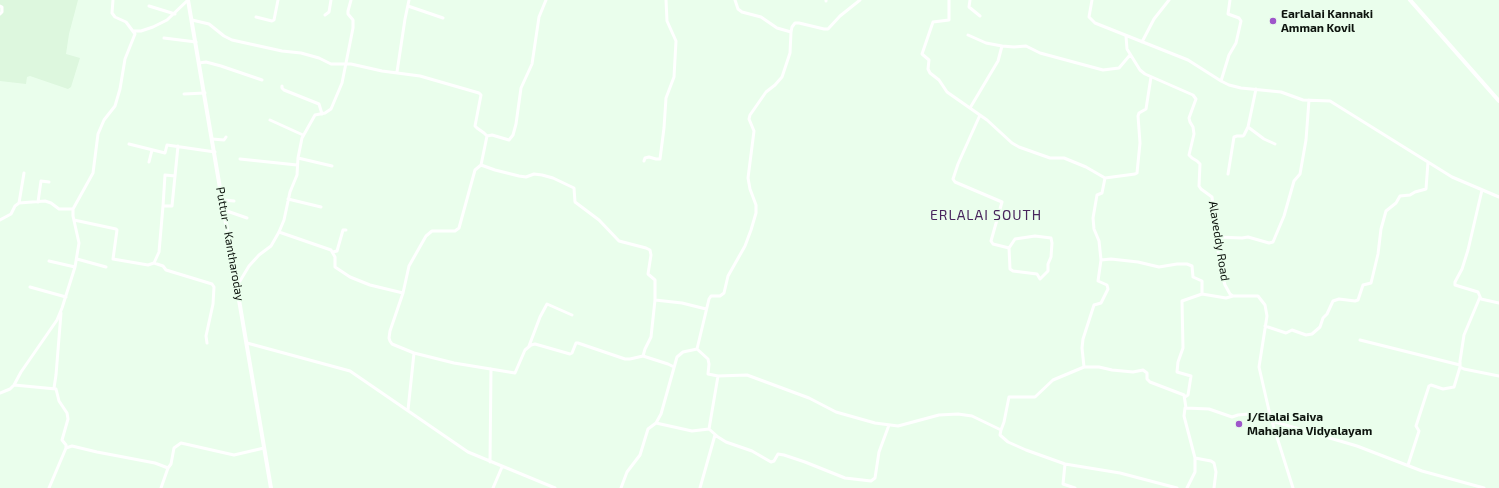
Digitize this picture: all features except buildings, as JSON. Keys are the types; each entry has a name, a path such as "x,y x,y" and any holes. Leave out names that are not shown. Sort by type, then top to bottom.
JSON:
{"main road":[{"name":"Puttur - Kantharoday","path":"188,0 200,63 271,488"},
{"path":"1410,0 1499,101"}],"street":[{"path":"0,393 10,389 14,385 56,320 61,311 75,267 79,243 73,209 93,173 98,134 104,120 115,106 120,89 125,59 135,34 126,22 115,17 112,13 113,0"},
{"path":"133,31 141,31 167,20 188,0"},
{"path":"256,17 272,21 274,20 278,0"},
{"path":"325,15 329,12 331,0"},
{"path":"237,286 249,266 259,255 271,246 279,232 288,199 297,175 298,158 303,135 315,115 322,114 331,109 342,83 353,28 353,20 348,14 351,0"},
{"path":"397,72 409,0"},
{"path":"192,20 209,24 224,36 232,40 282,51 301,53 319,58 331,64 346,64 420,76 479,92 481,95 476,126 477,128 487,136 492,135 509,140 513,135 516,124 521,88 532,64 540,17 546,0"},
{"path":"644,162 645,158 649,157 660,159 666,98 674,77 676,41 666,21 666,0"},
{"path":"735,0 738,9 760,17 771,26 791,32"},
{"path":"697,349 706,309 711,296 720,296 724,293 728,276 745,246 756,213 756,205 750,189 748,178 754,131 749,119 750,114 766,92 782,77 790,53 791,32 795,23 828,29 840,16 860,0"},
{"path":"949,0 950,18 947,20 933,22 922,54 930,61 928,69 930,73 939,80 947,92 987,120 1012,143 1019,147 1050,158 1064,158 1086,167 1105,178 1137,172 1140,143 1138,116 1146,109 1151,77"},
{"path":"970,0 969,7 980,16"},
{"path":"1092,0 1089,17 1095,23 1188,60 1221,81 1241,88 1281,92 1297,99 1330,101 1452,176 1499,197"},
{"path":"1142,42 1154,19 1169,0"},
{"path":"1221,81 1229,55 1236,43 1241,21 1240,19 1228,14 1230,0"},
{"path":"0,6 2,7 2,12 0,14"},
{"path":"149,6 174,14"},
{"path":"408,6 443,18"},
{"path":"968,36 986,43 1002,46 1026,46 1040,53 1103,70 1119,68 1130,55"},
{"name":"Alaveddy Road","path":"1126,36 1127,49 1140,70 1151,77 1193,95 1196,99 1189,118 1194,127 1194,134 1189,155 1200,164 1199,186 1212,197 1220,267 1225,285 1230,294 1233,296 1258,296 1265,305 1267,316 1259,367 1273,422 1293,488"},
{"path":"164,38 196,42"},
{"path":"970,108 998,61 1002,46"},
{"path":"200,63 206,62 221,66 262,80"},
{"path":"282,86 284,90 319,104 322,114"},
{"path":"1228,174 1234,137 1243,136 1248,127 1256,89"},
{"path":"184,94 205,93"},
{"path":"1217,237 1248,237 1269,243 1273,242 1284,216 1294,181 1300,174 1306,140 1309,100"},
{"path":"980,115 958,164 953,179 955,182 1002,202 991,241 993,244 1009,248"},
{"path":"270,120 303,135"},
{"path":"1248,127 1264,139 1275,144"},
{"path":"487,136 482,165 475,170 459,228 455,231 432,230 426,236 409,266 403,293 390,331 390,341 392,344 414,353 454,363 515,373 525,350 529,346 540,317 547,304 572,315"},
{"path":"212,139 224,140 226,137"},
{"path":"129,144 165,153 167,145 215,152"},
{"path":"163,206 172,206 178,146"},
{"path":"149,162 152,150"},
{"path":"298,158 332,166"},
{"path":"240,159 297,165"},
{"path":"1265,326 1286,333 1292,330 1312,334 1320,327 1323,318 1327,314 1333,301 1339,299 1358,300 1363,285 1370,283 1372,279 1378,254 1381,229 1386,211 1396,203 1400,196 1410,195 1426,189 1428,162"},
{"path":"482,165 519,176 526,177 534,174 542,175 553,178 574,188 575,202 599,220 619,241 650,250 651,255 648,274 656,280 655,300 651,337 643,356"},
{"path":"19,203 24,173"},
{"path":"154,263 159,252 165,175 175,176"},
{"path":"1084,367 1082,348 1083,339 1094,306 1101,303 1108,290 1106,286 1098,281 1101,260 1099,242 1094,229 1093,218 1095,199 1097,195 1102,193 1105,178"},
{"path":"38,202 41,181 49,182"},
{"path":"1482,190 1468,250 1462,269 1455,282 1457,286 1478,292 1480,297 1484,300 1499,303"},
{"path":"288,199 321,207"},
{"path":"223,200 234,202"},
{"path":"0,220 11,214 15,206 19,203 45,201 51,203 59,209 73,209"},
{"path":"224,210 247,218"},
{"path":"74,220 116,229 113,259 145,265 154,263 163,266 166,270 212,284 214,287 213,304 206,336 207,343"},
{"path":"346,230 343,230 337,251 334,252 335,267 350,277 370,285 403,293"},
{"path":"279,232 334,252"},
{"path":"1035,236 1050,238 1052,243 1048,271 1040,279 1037,274 1013,271 1010,269 1009,248 1015,239 1035,236"},
{"path":"77,259 106,267"},
{"path":"1101,260 1111,259 1138,262 1159,267 1187,264 1192,266 1193,277 1202,281 1202,294"},
{"path":"49,261 75,267"},
{"path":"30,287 66,297"},
{"path":"1187,488 1195,472 1195,458 1184,416 1186,408 1185,397 1188,395 1191,376 1177,372 1178,362 1184,348 1182,301 1202,294 1226,298 1233,296"},
{"path":"1408,465 1419,431 1416,426 1429,386 1431,385 1443,389 1454,387 1460,366 1464,335 1480,297"},
{"path":"655,300 682,303 706,309"},
{"path":"49,488 66,448 66,445 62,440 68,419 67,413 59,401 56,389 54,388 61,311"},
{"path":"1360,340 1460,366 1464,370 1499,376"},
{"path":"247,343 350,371 468,452 555,488"},
{"path":"529,346 535,344 570,354 572,353 576,343 578,343 625,359 630,360 643,356 668,364 674,368"},
{"path":"621,488 627,472 640,455 648,429 656,423 661,414 677,358 680,354 697,349"},
{"path":"697,349 708,359 708,374 718,376 747,375 809,398 836,412 875,423 898,426 939,415 958,414 972,416 1001,430"},
{"path":"408,410 414,353"},
{"path":"1178,488 1120,473 1065,464 1008,442 1000,435 1009,397 1035,397 1053,380 1084,367 1099,367 1134,372 1143,370 1147,373 1147,379 1150,382 1179,393 1185,397"},
{"path":"490,462 491,369"},
{"path":"718,376 710,429 715,435 726,442 752,451 771,462 774,461 778,454 784,455 845,478 871,481 875,478 879,452 889,425"},
{"path":"14,385 54,388"},
{"path":"1186,408 1209,409 1232,417 1238,414 1248,414 1357,446 1408,465 1484,488"},
{"path":"656,423 692,431 710,429"},
{"path":"700,488 715,435"},
{"path":"161,488 168,468 171,464 174,448 181,443 234,455 264,448"},
{"path":"66,448 77,446 168,468"},
{"path":"1195,458 1214,463 1216,472 1214,488"},
{"path":"1065,464 1064,484 1075,488"},
{"path":"493,488 502,467"}],"shaded area":[{"path":"0,0 78,0 69,34 66,54 80,58 71,87 68,89 30,76 27,77 26,84 0,81 0,15 3,12 0,5"}],"place":[{"name":"Earlalai Kannaki Amman Kovil","path":"1273,21"},
{"name":"J/Elalai Saiva Mahajana Vidyalayam","path":"1239,424"}],"district":[{"name":"ERLALAI SOUTH","path":"986,215"}]}
